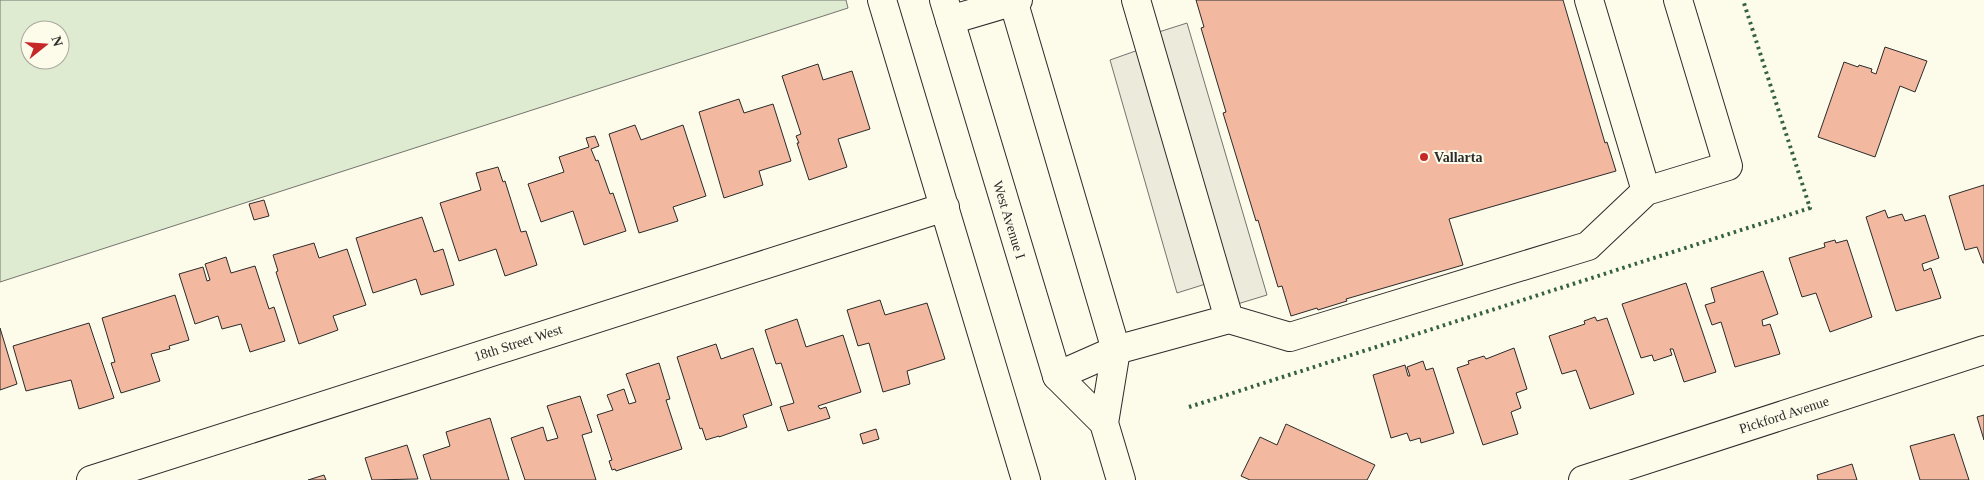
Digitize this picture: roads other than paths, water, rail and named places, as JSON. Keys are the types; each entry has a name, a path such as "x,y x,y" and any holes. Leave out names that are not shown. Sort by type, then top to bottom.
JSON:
{"street":[{"path":"882,0 1026,480"},
{"path":"947,10 1015,0"},
{"name":"West Avenue I","path":"1015,0 1116,350 1104,423 1121,480"},
{"path":"1136,0 1229,318"},
{"path":"1589,0 1646,191"},
{"path":"1057,376 1116,350 1229,318 1290,337 1588,246 1646,191 1728,166 1678,0"},
{"name":"West Avenue I","path":"947,10 1057,376 1104,423"},
{"name":"18th Street West","path":"92,480 945,207"},
{"name":"Pickford Avenue","path":"1583,480 1984,350"}],"place":[{"name":"Vallarta","path":"1424,157"}]}
